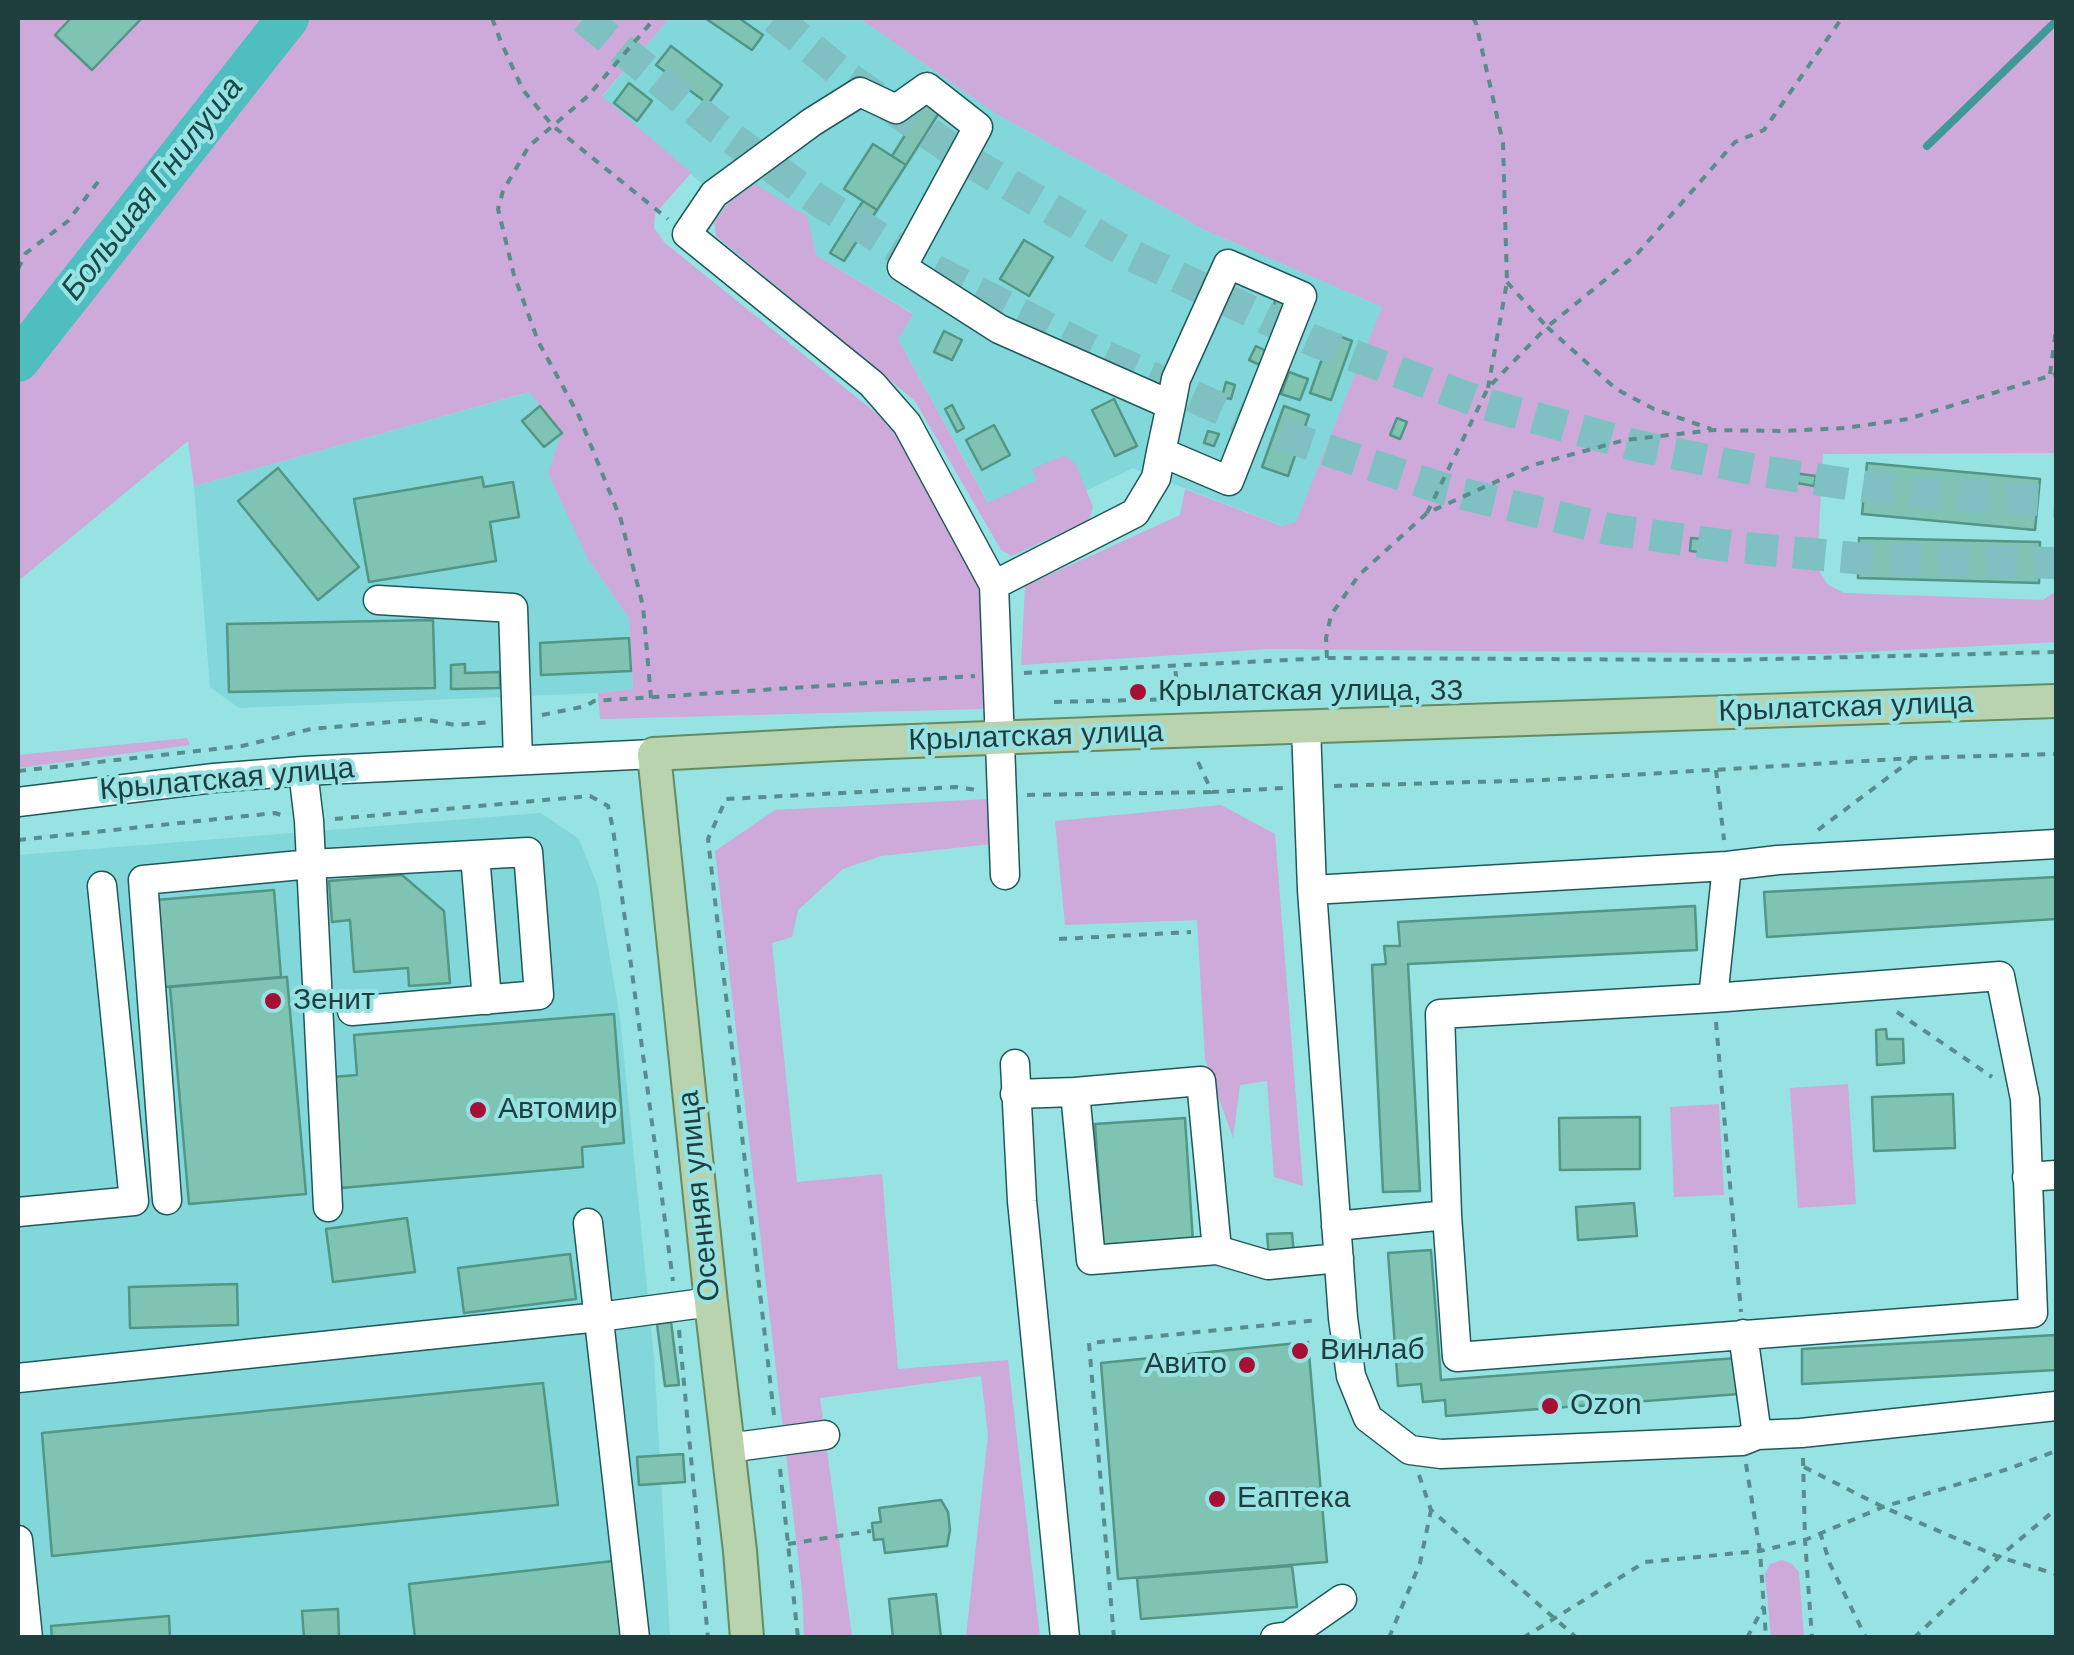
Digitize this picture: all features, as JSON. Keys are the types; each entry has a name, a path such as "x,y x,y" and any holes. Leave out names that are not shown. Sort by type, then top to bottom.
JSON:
{"main road":[{"name":"Крылатская улица","path":"654,754 2056,700"},
{"name":"Осенняя улица","path":"654,754 747,1638"}],"street":[{"path":"1005,875 994,585 907,424 872,384 688,234 714,194 860,92 896,109 927,88 978,127 902,267 999,329 1171,405"},
{"path":"994,585 1135,512 1156,478 1176,379 1228,264 1302,296 1230,481 1162,452"},
{"path":"378,600 513,608 518,760"},
{"path":"1306,727 1312,890 1343,1318 1352,1376 1368,1418 1410,1450 1441,1454 1750,1438 2056,1406"},
{"name":"Крылатская улица","path":"18,802 303,771 654,754"},
{"path":"303,771 328,1207"},
{"path":"1312,890 2056,844"},
{"path":"167,1200 143,880 311,864 528,852 539,995 352,1011"},
{"path":"475,855 486,1000"},
{"path":"1713,998 1727,866"},
{"path":"18,1212 134,1201 102,886"},
{"path":"2000,976 2025,1099 2033,1313 1458,1357 1447,1216 1440,1014 1858,985 2000,976"},
{"path":"1015,1064 1024,1221 1065,1638"},
{"path":"1015,1094 1201,1081 1217,1250"},
{"path":"1075,1092 1091,1260 1217,1250 1268,1265 1339,1258"},
{"path":"2027,1177 2056,1176"},
{"path":"1336,1226 1447,1216"},
{"path":"588,1223 635,1638"},
{"path":"18,1378 710,1302"},
{"path":"1743,1334 1750,1438"},
{"path":"728,1448 825,1435"},
{"path":"18,1540 28,1638"},
{"path":"1274,1638 1289,1636 1342,1599"}],"path":[{"path":"492,18 524,90 552,126 688,234"},
{"path":"18,771 242,746 311,730 423,720 456,726 517,720 594,701 651,698 642,606 622,520 579,416 538,342 514,275 498,209 503,190 529,146 588,96 655,18"},
{"path":"1427,512 1488,388 1507,282 1503,143 1473,18"},
{"path":"1488,388 1547,327 1637,254 1735,142 1764,130 1842,18"},
{"path":"18,269 26,253 68,221 101,178"},
{"path":"1507,282 1547,327 1616,389 1654,409 1714,430"},
{"path":"2050,376 2056,330"},
{"path":"2056,374 1908,419 1844,428 1714,430 1625,440 1533,465 1427,512 1359,575 1330,615 1326,658 1731,660 2056,652"},
{"path":"1054,702 1178,699 1175,664"},
{"path":"798,1638 708,839 726,799 956,787 1044,796 1212,792 2056,754"},
{"path":"1778,860 1914,758"},
{"path":"1198,762 1212,792"},
{"path":"1716,770 1727,866"},
{"path":"608,806 677,1306 708,1638"},
{"path":"1059,939 1191,932"},
{"path":"1858,985 2025,1099"},
{"path":"1713,998 1743,1334"},
{"path":"1114,1638 1089,1343 1343,1318"},
{"path":"1801,1433 1812,1638"},
{"path":"1750,1438 1766,1638"},
{"path":"1410,1450 1431,1510 1576,1638"},
{"path":"1523,1638 1645,1562 1760,1551 1805,1540 1883,1507 2056,1451"},
{"path":"1804,1467 1883,1507 1999,1557 2056,1574"},
{"path":"1914,1638 2056,1509"},
{"path":"1389,1638 1420,1563 1431,1510"},
{"path":"788,1544 871,1532"},
{"path":"1820,1532 1830,1564 1866,1638"},
{"path":"1747,1638 1764,1606"}],"shaded area":[{"path":"18,18 670,18 602,96 691,173 655,214 654,228 665,243 876,413 898,437 980,588 989,698 982,709 600,719 598,693 633,689 629,618 588,559 548,473 562,433 529,392 194,486 188,441 18,581"},
{"path":"670,18 859,18 995,113 1205,230 1382,307 1297,522 1283,526 1133,468 1004,531 898,339 913,313 714,194 602,97"},
{"path":"859,18 2056,18 2056,453 1823,454 1817,567 1827,584 1844,593 2043,600 2056,591 2056,642 1826,654 1269,649 1021,665 1025,586 1180,515 1185,489 1282,526 1296,522 1382,307 1205,230 995,113"},
{"path":"755,184 807,216 816,255 913,314 898,339 988,503 1037,480 1032,469 1064,455 1076,465 1093,507 1089,520 1012,556 1001,550 915,401 716,236 714,222 728,203"},
{"path":"530,392 562,433 588,559 629,618 633,689 239,708 210,687 194,486"},
{"path":"187,738 190,745 18,768 18,755"},
{"path":"988,799 992,844 881,856 843,869 798,910 792,937 772,943 797,1182 882,1174 898,1369 1008,1360 1040,1637 966,1637 988,1435 981,1376 820,1398 852,1637 804,1637 802,1590 715,851 775,810"},
{"path":"1221,805 1275,834 1303,1186 1274,1177 1267,1081 1240,1085 1233,1138 1205,1059 1197,920 1065,925 1055,821"},
{"path":"541,813 579,839 598,887 620,1018 654,1358 670,1637 18,1638 18,855"},
{"path":"1848,1084 1856,1204 1798,1208 1790,1088"},
{"path":"1719,1104 1724,1195 1674,1197 1670,1107"},
{"path":"1782,1560 1799,1572 1804,1637 1771,1637 1765,1574 1770,1564"}],"building":[{"path":"71,18 142,18 92,70 55,35"},
{"path":"705,18 739,18 763,35 752,50"},
{"path":"671,46 722,85 708,104 656,65"},
{"path":"629,83 652,101 637,121 614,103"},
{"path":"928,99 942,108 906,165 892,156"},
{"path":"873,144 906,165 877,210 844,189"},
{"path":"863,201 877,210 844,261 830,253"},
{"path":"1024,240 1053,257 1029,296 1000,279"},
{"path":"1277,296 1286,299 1281,313 1272,310"},
{"path":"944,331 962,340 952,360 934,352"},
{"path":"1331,333 1352,341 1331,400 1310,393"},
{"path":"1256,346 1266,351 1260,365 1249,360"},
{"path":"1289,372 1308,379 1300,400 1281,394"},
{"path":"1226,382 1235,385 1231,399 1222,397"},
{"path":"1114,399 1137,446 1115,456 1092,410"},
{"path":"952,405 964,428 957,432 945,409"},
{"path":"540,406 562,433 544,447 522,421"},
{"path":"1284,406 1309,415 1288,476 1262,467"},
{"path":"1397,418 1407,422 1400,439 1390,435"},
{"path":"994,425 1010,455 982,470 966,440"},
{"path":"1208,431 1219,434 1214,446 1204,443"},
{"path":"1867,463 2040,479 2035,530 1862,514"},
{"path":"278,468 359,567 318,600 238,501"},
{"path":"1793,473 1816,476 1814,486 1791,482"},
{"path":"482,477 484,487 513,482 519,517 490,522 496,561 369,582 354,499"},
{"path":"1691,538 1712,540 1711,553 1690,551"},
{"path":"1859,538 2040,542 2039,583 1858,578"},
{"path":"433,620 435,688 229,692 227,624"},
{"path":"629,638 631,671 541,675 540,643"},
{"path":"465,664 465,673 500,672 500,688 451,689 451,665"},
{"path":"402,875 444,911 450,983 409,986 408,968 354,972 350,920 332,922 329,881"},
{"path":"2056,877 2056,919 1767,937 1764,892"},
{"path":"274,890 281,977 164,987 156,900"},
{"path":"1695,906 1697,950 1408,964 1420,1191 1383,1192 1372,965 1386,964 1384,946 1400,946 1398,922"},
{"path":"287,977 306,1194 189,1204 170,987"},
{"name":"Автомир","path":"614,1014 624,1143 582,1147 583,1167 341,1188 332,1077 357,1075 354,1035"},
{"path":"1886,1029 1887,1039 1903,1039 1904,1063 1877,1065 1876,1030"},
{"path":"1953,1094 1955,1148 1874,1151 1872,1097"},
{"path":"1640,1117 1640,1169 1560,1170 1559,1118"},
{"path":"1185,1118 1193,1242 1103,1248 1095,1124"},
{"path":"1634,1203 1637,1236 1578,1240 1576,1207"},
{"path":"407,1218 415,1272 333,1282 326,1229"},
{"path":"1292,1233 1294,1255 1269,1257 1267,1234"},
{"path":"1431,1250 1441,1380 1737,1358 1739,1394 1446,1416 1445,1400 1423,1402 1421,1384 1398,1386 1388,1253"},
{"path":"570,1254 576,1299 464,1313 458,1268"},
{"path":"237,1284 238,1325 130,1328 129,1287"},
{"path":"671,1322 679,1385 665,1386 657,1324"},
{"path":"2056,1335 2056,1370 1802,1384 1802,1349"},
{"path":"1308,1342 1327,1562 1118,1579 1101,1363"},
{"path":"543,1383 558,1505 52,1556 42,1433"},
{"path":"683,1454 685,1482 639,1485 637,1457"},
{"path":"941,1500 948,1512 947,1546 885,1553 883,1539 874,1540 872,1523 881,1522 879,1508"},
{"path":"622,1560 631,1638 415,1638 409,1584"},
{"path":"1292,1566 1297,1607 1141,1619 1137,1578"},
{"path":"936,1594 941,1638 893,1638 889,1599"},
{"path":"338,1609 339,1638 304,1638 302,1611"},
{"path":"169,1616 170,1638 52,1638 51,1626"}],"waterway":[{"name":"Большая Гнилуша","path":"18,361 288,18"},
{"path":"1927,146 2056,21"}],"tunnel":[{"path":"584,18 715,126 819,201 926,266 1089,349 1267,430 1447,490 1608,529 1736,547 1866,559 2056,563"},
{"path":"775,18 844,75 972,163 1131,255 1314,341 1485,404 1638,446 1761,471 1894,491 2056,501"}],"place":[{"name":"Крылатская улица, 33","path":"1138,692"},
{"name":"Зенит","path":"273,1001"},
{"name":"Автомир","path":"478,1110"},
{"name":"Винлаб","path":"1300,1351"},
{"name":"Авито","path":"1247,1365"},
{"name":"Ozon","path":"1550,1406"},
{"name":"Еаптека","path":"1217,1499"}]}
